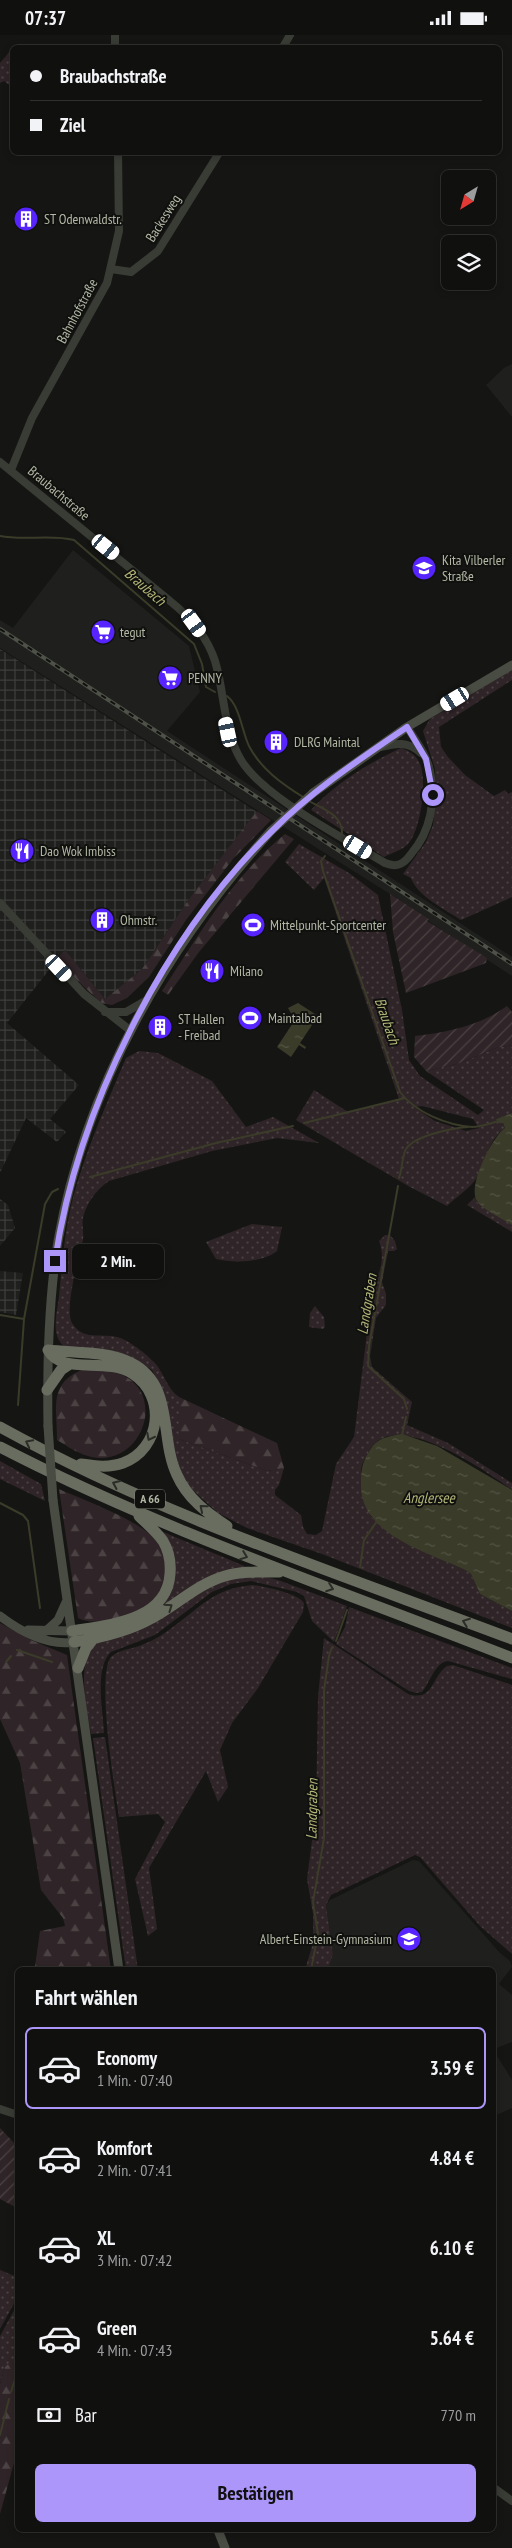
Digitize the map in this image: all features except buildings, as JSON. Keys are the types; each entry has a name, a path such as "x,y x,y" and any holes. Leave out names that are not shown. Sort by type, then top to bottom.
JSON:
{"highway":[{"path":"48,1350 57,1362 112,1366 126,1370 145,1385 153,1400 155,1425 151,1437 143,1448 124,1462 94,1466 59,1458"},
{"path":"48,1350 122,1360 145,1373 156,1386 162,1401 170,1454 180,1482 198,1504 242,1537"},
{"path":"47,1390 60,1370 70,1364"},
{"name":"A 66","path":"0,1427 112,1483 242,1537 512,1639"},
{"name":"A 66","path":"0,1447 134,1511 512,1658"},
{"path":"73,1636 139,1615 154,1606 167,1589 170,1569 168,1550 160,1537 134,1511"},
{"path":"73,1636 93,1639 151,1619 196,1589 220,1578 237,1574 285,1571"},
{"path":"78,1668 86,1648 93,1639"}],"main road":[{"path":"119,1967 53,1500 48,1426 48,1350 55,1261 72,1177 95,1112 131,1031 148,999 196,921 219,891 271,831 313,793 407,727 512,665"},
{"path":"46,1631 58,1620 68,1597"},
{"path":"0,1616 21,1629 50,1641 73,1636"},
{"path":"21,1629 73,1636"},
{"path":"219,2532 225,2548"}],"street":[{"name":"Bahnhofstraße","path":"11,469 32,418 99,299 111,269 119,231 118,155"},
{"name":"Backesweg","path":"111,269 131,271 156,253 218,155"},
{"name":"Braubachstraße","path":"0,462 11,469 194,623 208,644 216,664 228,732 235,749 248,771 275,795 385,863 398,865 409,858 418,845 430,821 433,795 430,769 426,757 407,727"},
{"path":"374,749 394,743 402,743 416,748 426,757"},
{"path":"0,903 76,986 103,1011 131,1031"},
{"path":"103,1011 126,1012 148,999"},
{"path":"0,2109 15,2114"},
{"path":"496,2490 512,2501"}],"shaded area":[{"path":"512,364 512,417 486,385 504,368"},
{"path":"73,550 189,646 200,692 167,731 512,957 512,976 390,894 0,648 0,620 13,628"},
{"path":"0,649 257,812 189,899 142,969 105,999 65,950 7,1023 79,1085 50,1119 66,1132 57,1142 26,1118 0,1173"},
{"path":"0,1199 8,1205 15,1228 0,1246"},
{"path":"0,1271 23,1273 16,1315 0,1312"},
{"name":"Albert-Einstein-Gymnasium","path":"413,1860 419,1861 499,1952 510,1961 512,1967 499,1984 512,1995 512,2042 496,2048 496,1967 329,1967 333,1954 326,1905 330,1900"},
{"path":"496,2054 512,2080 512,2108 496,2115"}],"green space":[{"path":"10,51 10,86 4,81 0,83 0,63"},
{"path":"512,670 512,680 439,727 441,747 465,775 494,796 505,790 508,794 512,792 512,897 461,920 426,897 411,878 403,874 426,842 433,825 436,797 435,769 423,731 430,719"},
{"path":"401,748 416,757 422,770 422,804 413,837 408,844 384,857 311,810 331,791 353,775"},
{"path":"257,811 271,820 233,859 186,920 149,977 127,998 112,1005 101,1003 56,960 65,950 105,999 142,969 189,899"},
{"path":"285,834 294,839 199,952 168,995 162,991 203,928 233,888 266,851"},
{"path":"299,844 349,873 378,895 402,1010 409,1060 420,1076 478,1115 484,1110 426,1071 460,1063 496,1048 512,1045 512,1113 496,1119 503,1123 505,1128 495,1138 478,1176 468,1188 447,1206 410,1187 296,1120 314,1090 348,1112 399,1099 324,878 314,890 285,862","holes":["422,1106 473,1119 479,1128 466,1131 435,1121 414,1107"]},
{"path":"390,894 429,919 427,921 487,958 486,963 406,993 393,932"},
{"path":"507,1006 512,1012 512,1045 496,1048 460,1063 426,1071 414,1057 415,1036 463,1027 486,1019"},
{"path":"139,1051 158,1053 212,1081 246,1127 273,1117 319,1143 277,1138 212,1151 109,1181 97,1191 83,1217 83,1240 71,1295 70,1316 72,1323 76,1329 87,1334 117,1337 127,1341 155,1363 171,1390 179,1397 179,1439 268,1471 284,1468 279,1485 275,1490 275,1495 301,1515 303,1527 307,1534 316,1535 322,1531 336,1464 354,1437 369,1317 368,1294 380,1269 382,1255 379,1241 385,1235 390,1235 395,1241 397,1249 388,1251 382,1282 386,1294 386,1305 376,1318 370,1356 372,1367 412,1402 407,1425 448,1443 512,1483 512,1490 482,1469 439,1446 418,1438 398,1435 381,1439 369,1451 361,1469 364,1493 371,1517 405,1542 471,1574 480,1594 512,1611 512,1628 322,1554 247,1528 218,1513 185,1483 169,1435 164,1392 152,1370 130,1357 65,1347 60,1342 56,1331 56,1317 66,1232 74,1194 91,1142 126,1058"},
{"path":"475,1197 477,1202 512,1225 512,1232 467,1205"},
{"path":"252,1224 282,1227 277,1251 256,1260 231,1261 216,1259 206,1242"},
{"path":"315,1306 324,1317 325,1327 323,1329 309,1327 310,1313"},
{"path":"84,1369 114,1372 132,1381 142,1394 146,1410 143,1426 135,1441 123,1452 107,1458 88,1456 57,1440 56,1407 60,1389 65,1381"},
{"path":"179,1397 277,1443 284,1468 268,1471 179,1439"},
{"path":"0,1461 41,1484 45,1501 0,1479"},
{"path":"59,1489 141,1527 159,1544 166,1565 164,1581 158,1595 147,1606 128,1616 106,1621 95,1622 78,1618"},
{"path":"156,1529 254,1570 244,1569 154,1614"},
{"path":"238,1577 266,1577 347,1606 334,1642 312,1621 304,1596 297,1592 251,1581 231,1584 212,1592 155,1635 111,1652 106,1659 101,1679 104,1733 91,1734 85,1699 84,1674 86,1662 96,1643 209,1586"},
{"path":"252,1585 272,1588 295,1596 304,1603 303,1612 258,1688 232,1723 220,1750 228,1787 218,1802 206,1771 149,1868 157,1929 148,1936 135,1879 165,1822 158,1814 119,1817 106,1707 105,1684 107,1666 115,1654 140,1646 159,1637 209,1600 227,1590"},
{"path":"349,1607 512,1668 512,1679 448,1661 443,1662 436,1669 422,1692 409,1691 336,1644 345,1627"},
{"path":"0,1623 31,1640 67,1655 111,1967 35,1966 40,1931 65,1926 63,1918 41,1890 20,1763 0,1719"},
{"path":"324,1638 408,1694 416,1696 428,1692 442,1671 447,1666 453,1665 512,1685 512,1954 480,1926 420,1857 415,1855 331,1895 326,1905 333,1954 329,1967 306,1967 313,1943 313,1914 307,1879 316,1810 318,1697"},
{"path":"105,1737 138,1967 126,1967 93,1738"},
{"path":"0,2128 15,2144 15,2207 0,2199"},
{"path":"0,2270 15,2276 15,2302 0,2329"},
{"path":"15,2309 15,2367 10,2363 5,2367 0,2384 0,2336"},
{"path":"10,2362 15,2367 15,2459 0,2514 0,2384 5,2367"}],"water":[{"path":"298,1003 318,1016 300,1043 306,1047 305,1049 299,1045 291,1057 277,1047 295,1020 288,1008"},
{"path":"512,1113 512,1225 484,1208 477,1201 475,1185 488,1151 505,1128 503,1123 498,1123 496,1119"},
{"name":"Anglersee","path":"402,1434 437,1446 512,1490 512,1611 480,1594 471,1574 467,1571 399,1540 384,1529 372,1516 363,1501 361,1471 363,1464 373,1445 381,1439"}],"waterway":[{"name":"Braubach","path":"0,536 65,538 74,540 194,644 202,664 206,687 215,692"},
{"name":"Braubach","path":"227,696 235,706 249,746 260,762 280,781 303,797"},
{"name":"Braubach","path":"309,801 336,817 342,834"},
{"name":"Braubach","path":"325,856 321,861 323,871 400,1092 423,1112 452,1124 475,1127 499,1121"},
{"path":"304,1123 405,1098"},
{"path":"90,1177 216,1143 293,1126"},
{"name":"Landgraben","path":"399,1178 405,1151 415,1141 433,1134 468,1127"},
{"name":"Landgraben","path":"398,1186 369,1346 368,1366 404,1399 407,1409"},
{"path":"0,1315 24,1319 45,1204 52,1192 58,1189"},
{"path":"18,1405 24,1319"},
{"name":"Landgraben","path":"402,1435 406,1417"},
{"path":"0,1503 23,1515 28,1521 40,1608"},
{"name":"Landgraben","path":"360,1567 364,1540 377,1521"},
{"name":"Landgraben","path":"336,1641 347,1610"},
{"name":"Landgraben","path":"312,1967 318,1934 313,1902 324,1838 324,1690 332,1647"},
{"path":"17,1650 52,1662"},
{"path":"6,1662 11,1656"},
{"name":"Landgraben","path":"11,2392 15,2379"},
{"name":"Landgraben","path":"0,2435 9,2399"}],"railway":[{"path":"0,629 512,964"}],"place":[{"name":"ST Odenwaldstr.","path":"26,219"},
{"name":"Kita Vilberler Straße","path":"424,568"},
{"name":"tegut","path":"103,632"},
{"name":"PENNY","path":"170,678"},
{"name":"DLRG Maintal","path":"276,742"},
{"name":"Dao Wok Imbiss","path":"22,851"},
{"name":"Ohmstr.","path":"102,920"},
{"name":"Mittelpunkt-Sportcenter","path":"253,925"},
{"name":"Milano","path":"212,971"},
{"name":"Maintalbad","path":"250,1018"},
{"name":"ST Hallen - Freibad","path":"160,1027"},
{"name":"Albert-Einstein-Gymnasium","path":"409,1939"}],"route":[{"path":"55,1261 72,1177 95,1112 112,1072 131,1031 178,949 219,891 271,831 313,793 407,727 417,741 430,769 433,795"}]}
